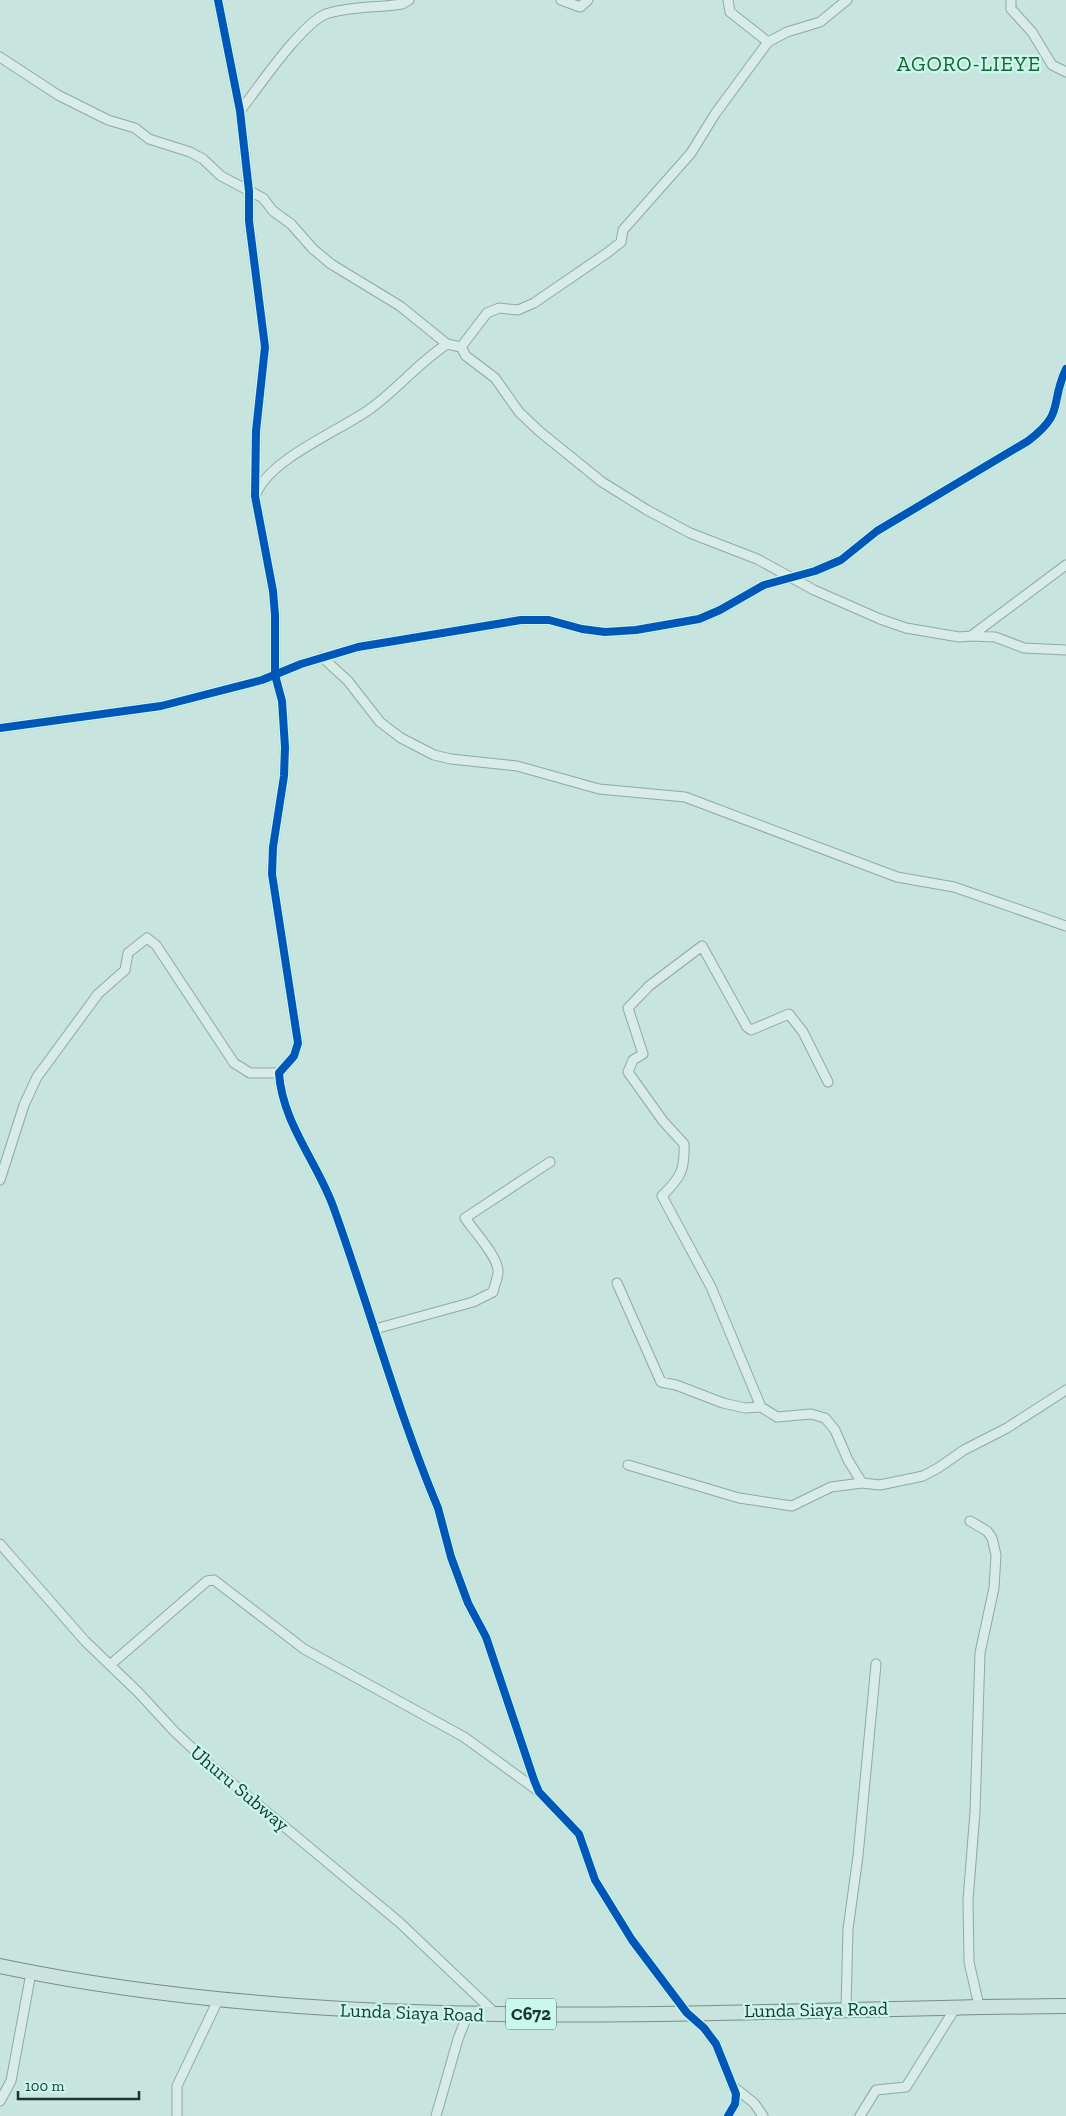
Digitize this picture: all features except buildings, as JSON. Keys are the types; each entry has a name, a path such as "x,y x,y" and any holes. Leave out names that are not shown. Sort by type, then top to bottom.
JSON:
{"main road":[{"name":"Lunda Siaya Road","path":"0,1966 134,1990 325,2008 468,2014 687,2013 846,2008 1066,2006"}],"street":[{"path":"218,0 240,111 249,191 249,221 265,346 256,431 255,496 273,591 275,675 282,701 285,747 284,776 273,847 272,879 298,1029 298,1043 294,1056 279,1073 280,1088 290,1119 333,1205 438,1508 451,1558 468,1603 486,1637 534,1780 540,1792"},
{"path":"240,111 289,49 316,20 326,14 402,4 409,0"},
{"path":"561,0 580,7 588,0"},
{"path":"728,0 730,12 768,42"},
{"path":"461,347 487,313 499,308 518,310 534,303 588,268 620,242 624,230 691,153 715,114 768,42 788,32 820,22 847,0"},
{"path":"1011,0 1012,9 1032,32 1052,65 1066,72"},
{"path":"0,57 73,103 108,120 135,128 150,139 196,156 221,176 266,200 273,211 291,224 312,249 331,264 400,306 447,344 461,347 466,356 495,378 526,420 602,482 676,526 757,559 790,578 898,626 959,637 995,637 1024,648 1066,650"},
{"path":"255,496 262,479 283,462 370,409 447,344"},
{"path":"0,728 161,706 256,682 322,657 363,646 528,619 549,620 582,629 605,632 679,624 699,619 720,610 764,585 816,571 840,560 877,531 1028,441 1044,428 1055,412 1061,381 1066,369"},
{"path":"971,636 1066,566"},
{"path":"322,657 348,681 380,722 401,738 434,755 451,759 517,766 599,789 685,797 896,877 954,887 1066,926"},
{"path":"0,1180 24,1105 37,1077 98,994 125,970 128,953 147,938 156,945 234,1063 250,1072 279,1073"},
{"path":"828,1082 803,1032 789,1014 751,1030 747,1027 702,946 648,986 628,1008 643,1054 633,1060 628,1072 663,1121 684,1144 685,1165 675,1183 662,1196 711,1287 761,1407 777,1417 811,1414 828,1420 862,1483"},
{"path":"375,1329 473,1302 493,1292 498,1272 496,1264 490,1249 479,1239 465,1218 550,1162"},
{"path":"617,1283 661,1382 676,1385 717,1401 745,1408 761,1407"},
{"path":"628,1465 738,1498 792,1506 831,1487 862,1483 880,1485 923,1476 964,1450 1008,1428 1066,1390"},
{"path":"970,1521 987,1531 992,1538 996,1555 994,1588 980,1653 976,1792 968,1900 969,1962 979,2006"},
{"name":"Uhuru Subway","path":"0,1544 85,1641 209,1764 399,1922 497,2015"},
{"path":"110,1665 207,1581 214,1580 304,1649 464,1737 540,1792 579,1834 595,1880 620,1922 687,2013 704,2028 716,2044 735,2088 736,2098 728,2116"},
{"path":"846,2008 848,1929 858,1856 876,1664"},
{"path":"0,2101 11,2081 31,1973"},
{"path":"177,2116 177,2086 219,1998"},
{"path":"860,2116 876,2090 906,2087 956,2007"},
{"path":"436,2116 458,2039 468,2014"},
{"path":"735,2088 754,2103 762,2116"}],"cycle path":[{"path":"218,0 240,111 249,191 249,221 265,347 256,431 255,496 273,591 275,675 282,701 285,747 284,776 273,847 272,874 298,1043 294,1056 279,1073 286,1108 333,1206 409,1434 438,1508 451,1557 468,1603 486,1637 539,1792 579,1834 595,1880 632,1940 687,2013 704,2028 716,2044 736,2094 735,2104 728,2116"},
{"path":"0,728 161,706 262,680 301,664 358,647 521,620 549,620 582,629 605,632 636,630 699,619 720,610 764,585 815,571 841,560 877,531 1028,441 1048,423 1055,408 1058,391 1066,369"}],"district":[{"name":"AGORO-LIEYE","path":"969,64"}]}
